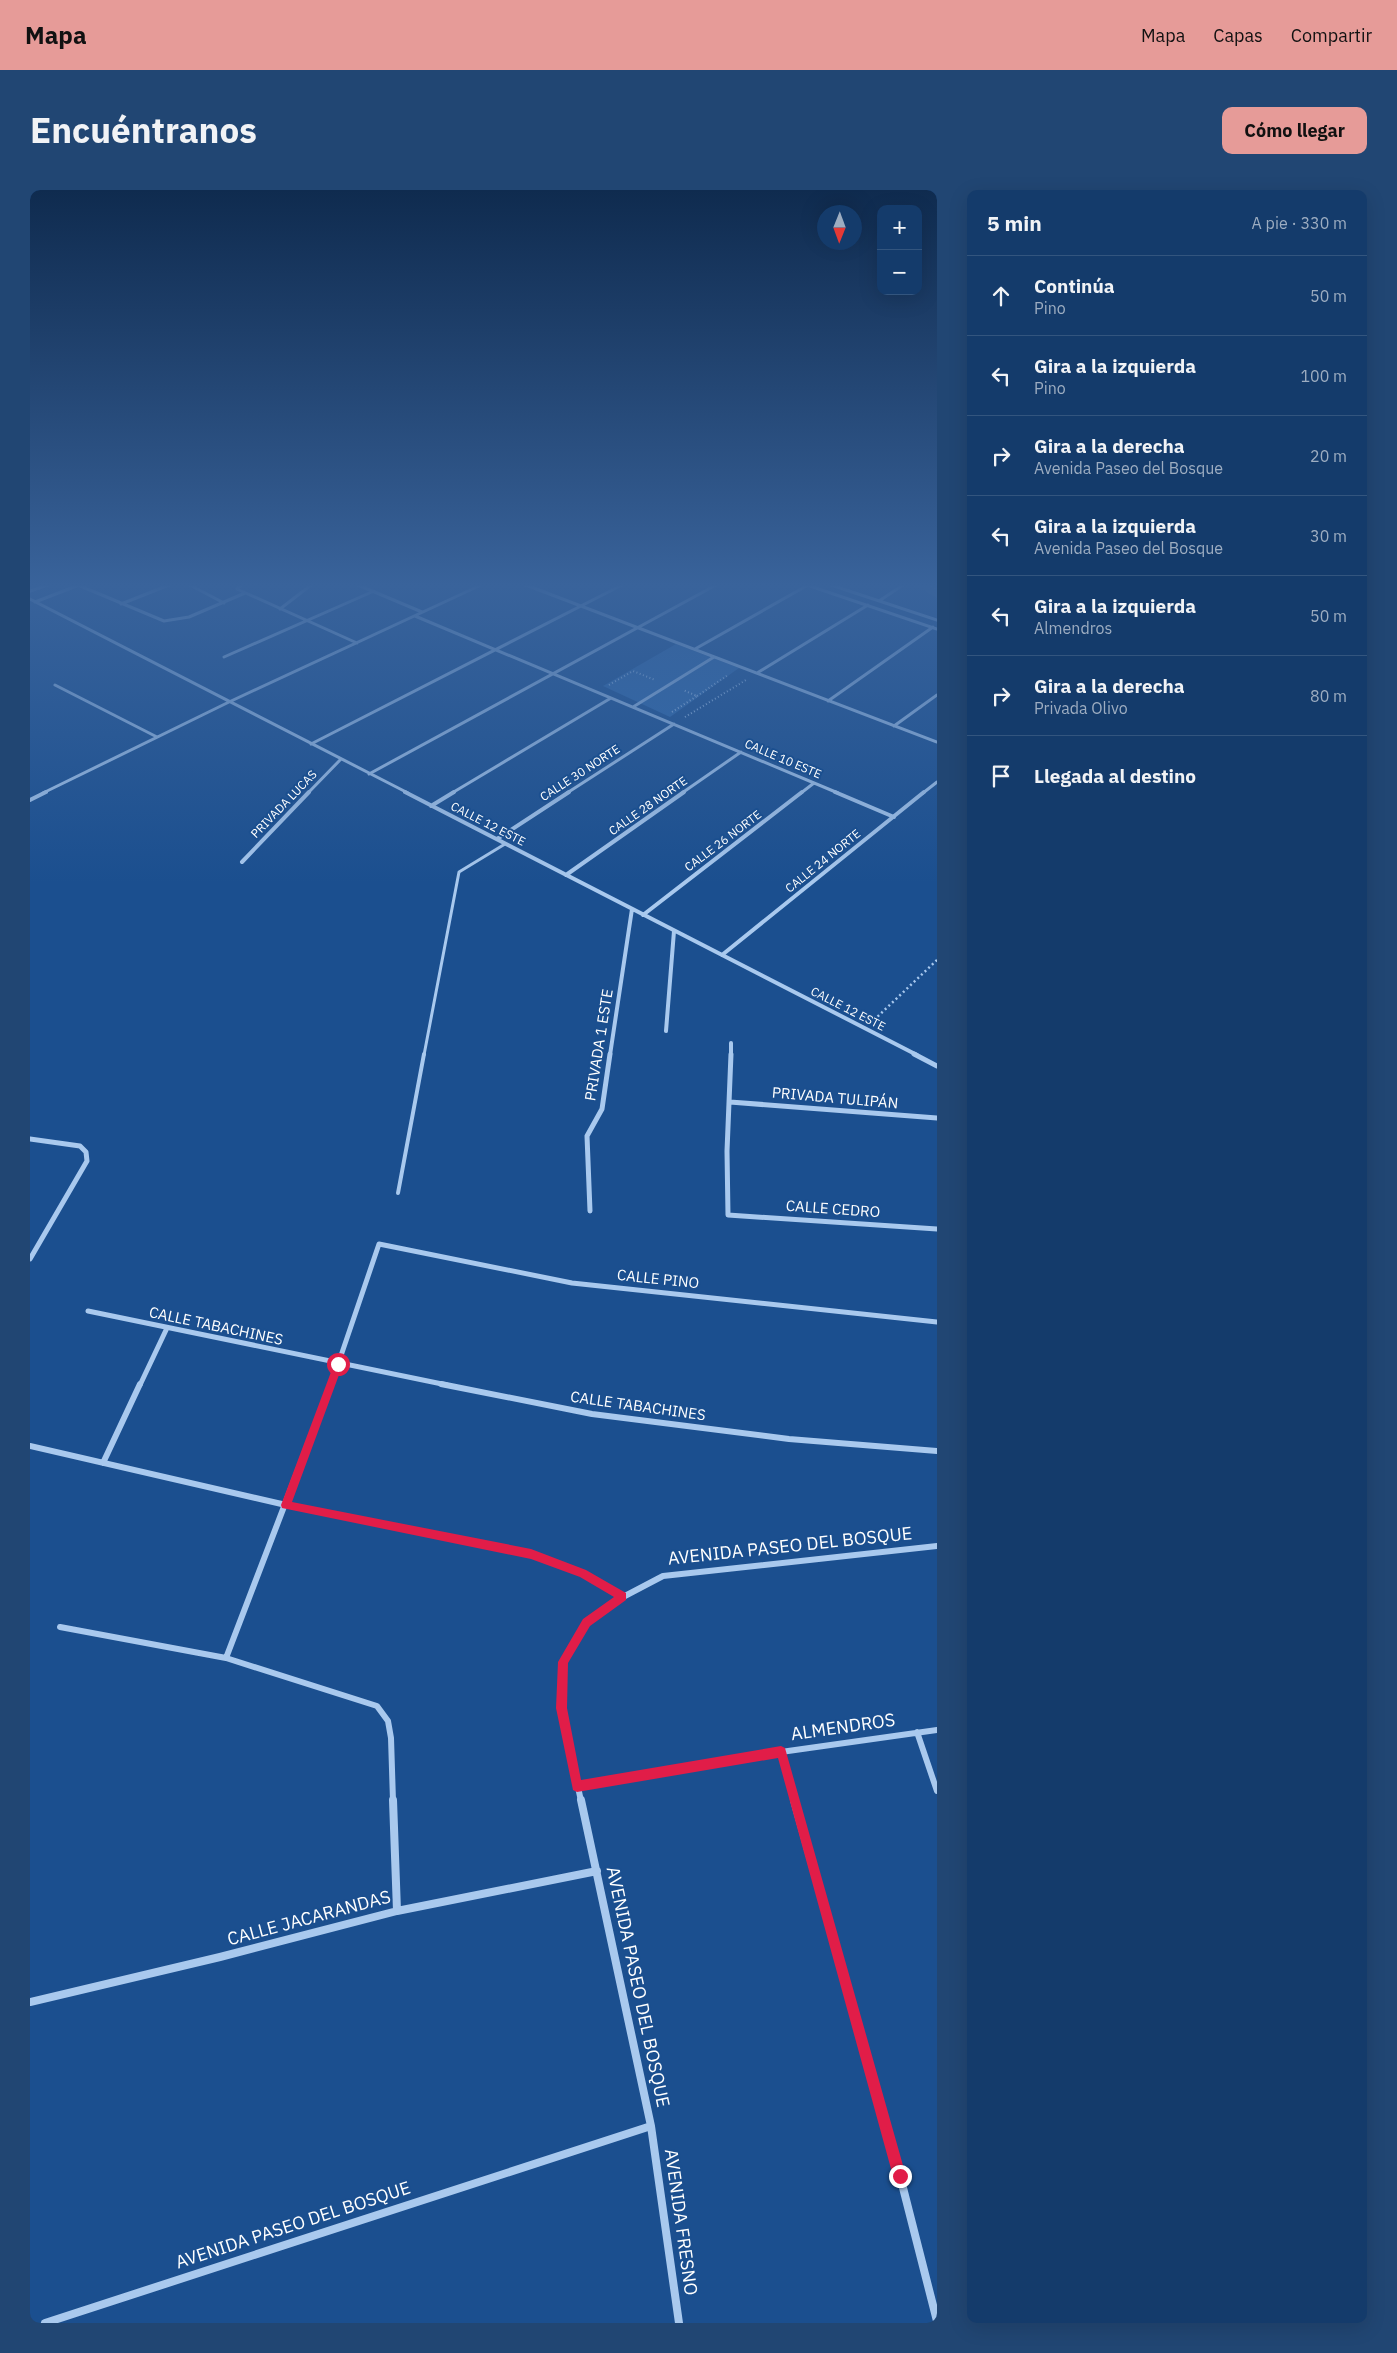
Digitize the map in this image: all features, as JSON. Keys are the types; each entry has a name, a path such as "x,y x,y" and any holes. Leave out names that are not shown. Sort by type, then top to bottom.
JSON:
{"street":[{"path":"55,685 157,737"},
{"name":"CALLE 12 ESTE","path":"195,685 937,1066"},
{"path":"30,800 267,685"},
{"path":"312,744 427,685"},
{"path":"369,774 534,685"},
{"name":"CALLE 10 ESTE","path":"578,685 894,817"},
{"path":"633,707 669,685"},
{"path":"787,685 937,742"},
{"path":"828,700 851,685"},
{"path":"894,726 937,695"},
{"path":"431,806 611,698"},
{"name":"CALLE 30 NORTE","path":"497,840 674,724"},
{"name":"CALLE 28 NORTE","path":"566,875 741,752"},
{"name":"PRIVADA LUCAS","path":"242,862 341,760"},
{"name":"CALLE 24 NORTE","path":"722,955 937,782"},
{"name":"CALLE 26 NORTE","path":"643,915 814,783"},
{"name":"PRIVADA 1 ESTE","path":"590,1211 587,1136 602,1109 632,909"},
{"path":"666,1031 674,931"},
{"path":"730,1102 731,1043"},
{"name":"PRIVADA TULIPÁN","path":"730,1102 937,1118"},
{"name":"CALLE CEDRO","path":"730,1102 726,1177 728,1215 937,1229"},
{"path":"30,1139 80,1146 86,1152 86,1161 30,1259"},
{"name":"CALLE PINO","path":"338,1364 379,1244 572,1283 937,1322"},
{"name":"CALLE TABACHINES","path":"88,1311 338,1364 592,1414 789,1439 937,1451"},
{"path":"104,1463 167,1328"},
{"path":"226,1658 286,1505 338,1364"},
{"path":"30,1446 286,1505 531,1554 583,1574 622,1596"},
{"name":"AVENIDA PASEO DEL BOSQUE","path":"45,2323 651,2126 598,1871 577,1786 561,1708 563,1662 586,1622 622,1596 663,1576 937,1546"},
{"path":"60,1627 226,1658 377,1706 388,1721 391,1738 397,1911"},
{"name":"ALMENDROS","path":"577,1786 781,1752 937,1730"},
{"path":"917,1732 937,1791"},
{"path":"781,1752 900,2176 937,2321"},
{"name":"CALLE JACARANDAS","path":"30,2002 220,1957 397,1911 598,1871"},
{"name":"AVENIDA FRESNO","path":"651,2126 679,2323"}],"lane":[{"path":"398,1193 459,872 505,844"}],"path":[{"path":"674,724 738,685"},
{"path":"665,716 698,696 679,689"},
{"path":"868,1030 874,1019 937,960"}],"shaded area":[{"path":"606,685 716,685 670,717 603,686"}],"route":[{"path":"338,1364 286,1505 531,1554 583,1574 622,1596 586,1622 563,1662 561,1708 577,1786 781,1752 900,2176"}]}
